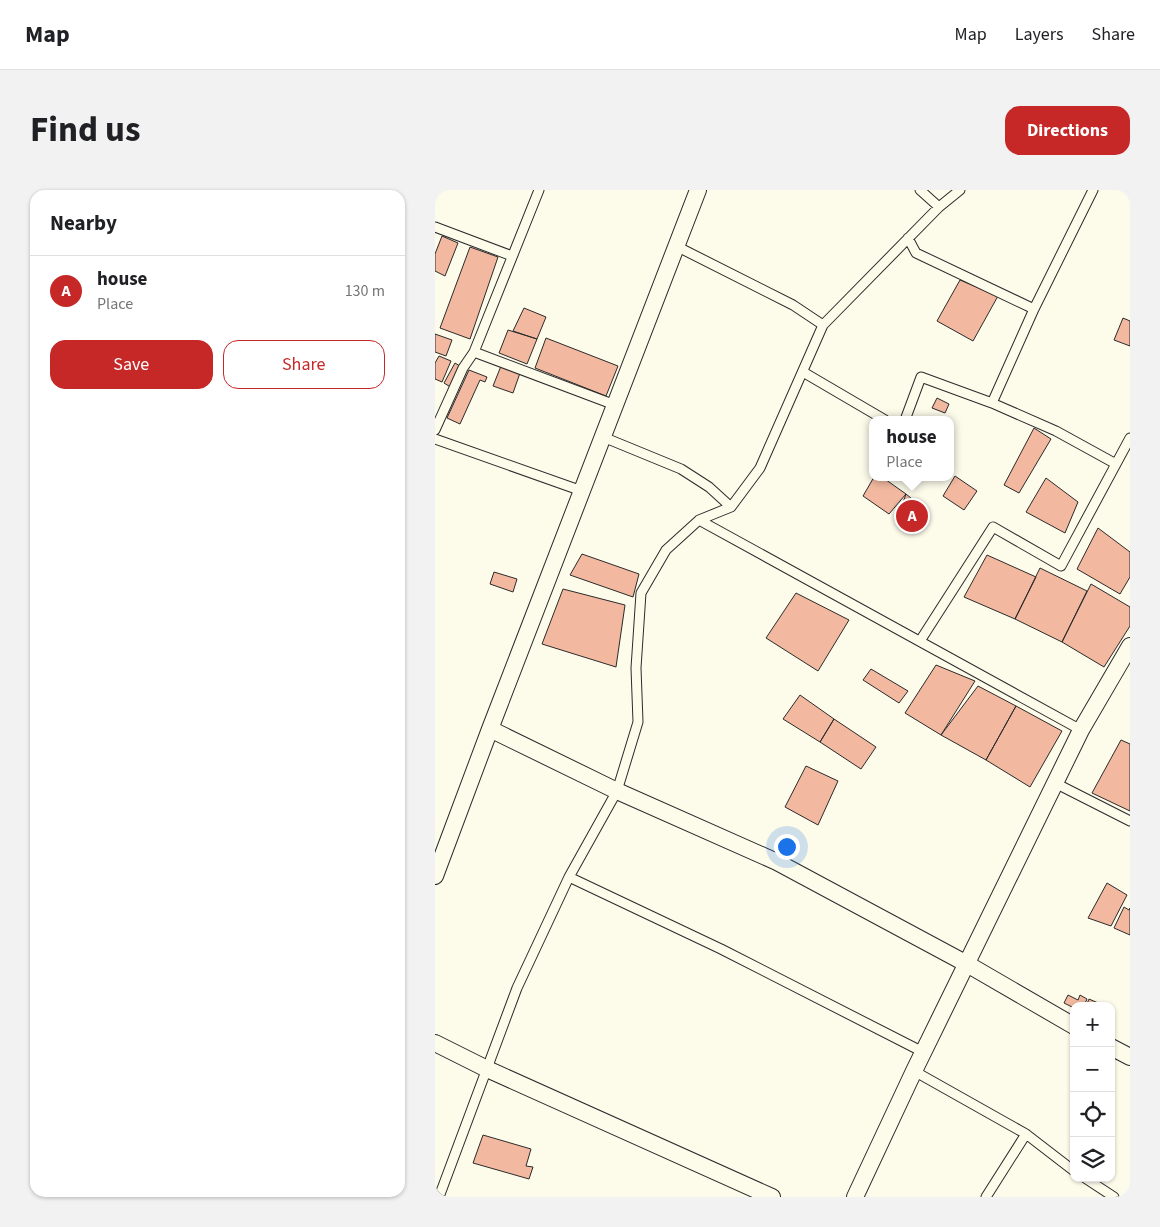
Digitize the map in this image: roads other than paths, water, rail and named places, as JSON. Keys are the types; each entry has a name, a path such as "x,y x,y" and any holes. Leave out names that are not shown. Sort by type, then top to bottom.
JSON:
{"street":[{"path":"435,876 698,190"},
{"path":"855,1197 923,1052 1081,730 1130,646"},
{"path":"490,729 617,791 777,862 967,964 1070,1024"},
{"path":"435,1043 487,1069 772,1197"},
{"path":"1115,1049 1130,1057"}],"lane":[{"path":"435,430 463,368 474,352 539,190"},
{"path":"920,190 939,207"},
{"path":"439,1197 517,988 569,877 617,791 638,722 636,668 641,593 666,550 699,520 731,507 760,468 823,325 939,207 961,190"},
{"path":"992,402 1034,309 1093,190"},
{"path":"435,227 512,256"},
{"path":"908,238 916,253 1034,309"},
{"path":"676,246 793,304 823,325"},
{"path":"474,352 615,405"},
{"path":"803,372 878,416"},
{"path":"906,416 921,377 992,402 1056,431 1116,464"},
{"path":"603,437 681,468 709,487 731,507"},
{"path":"920,640 993,527 1061,566 1130,438"},
{"path":"435,439 582,491"},
{"path":"699,520 1081,730"},
{"path":"1055,783 1130,821"},
{"path":"569,877 721,949 923,1052"},
{"path":"914,1071 1026,1134 1070,1168"},
{"path":"987,1197 1026,1134"},
{"path":"1091,1182 1115,1197"}],"place":[{"name":"house","path":"912,516"}]}
